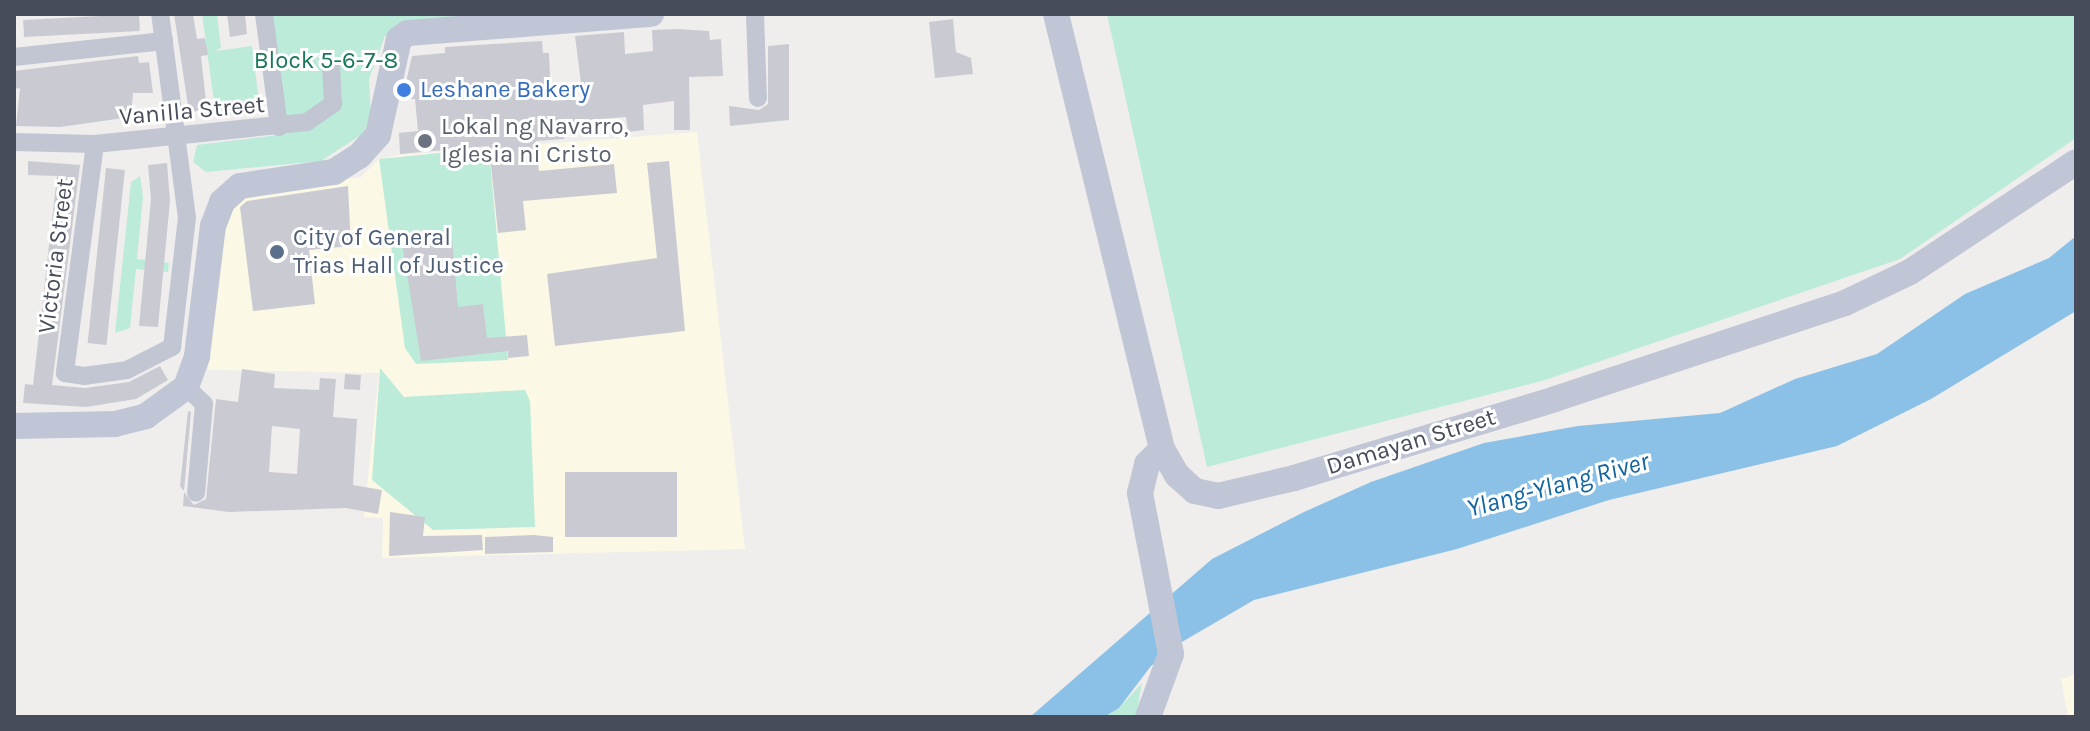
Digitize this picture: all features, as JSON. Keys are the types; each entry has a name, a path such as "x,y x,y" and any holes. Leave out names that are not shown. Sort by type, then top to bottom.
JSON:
{"street":[{"path":"160,14 177,137"},
{"path":"264,14 279,127"},
{"path":"14,426 115,424 146,416 186,387 197,356 213,226 222,202 240,186 334,172 359,156 378,135 390,63 399,39 408,33 651,14"},
{"path":"755,14 758,98"},
{"name":"Damayan Street","path":"1056,14 1162,449 1177,475 1195,491 1239,493 1714,349 1894,281 2076,162"},
{"path":"14,57 164,41"},
{"name":"Vanilla Street","path":"14,142 95,144 307,122 333,104 331,68"},
{"name":"Victoria Street","path":"95,144 65,373 127,370 172,347 187,218 177,137"},
{"path":"186,387 204,404 196,493"},
{"path":"1148,717 1171,654 1140,493 1147,464 1162,449"}],"shaded area":[{"path":"697,132 745,549 382,558 383,518 364,517 379,373 208,370 223,223 246,191 361,177 379,159 399,155"},
{"path":"2076,674 2076,717 2068,717 2061,679"}],"green space":[{"path":"202,14 217,14 221,48 215,51 252,46 260,109 216,117"},
{"name":"Block 5-6-7-8","path":"272,14 496,14 412,21 385,36 369,79 371,113 364,133 321,161 206,172 193,162 197,145 286,134"},
{"path":"1107,14 2076,14 2076,138 1900,259 1542,381 1207,467"},
{"path":"489,148 508,360 416,364 405,348 379,159"},
{"path":"140,176 143,197 137,259 169,263 168,272 136,269 130,328 115,333 131,182"},
{"path":"380,368 404,397 525,390 530,401 535,527 433,530 372,480"},
{"path":"1142,683 1136,717 1104,717 1119,708"}],"water":[{"name":"Ylang-Ylang River","path":"2076,236 2076,311 1931,399 1837,446 1609,500 1457,549 1254,600 1175,646 1151,666 1119,708 1104,717 1030,717 1212,559 1304,512 1371,482 1484,443 1578,426 1720,413 1795,379 1877,354 1965,294 2049,258"}],"building":[{"path":"139,14 140,31 24,37 23,20"},
{"path":"174,14 193,14 197,39 205,38 208,55 201,56 207,110 189,112"},
{"path":"227,14 245,14 247,34 230,37"},
{"path":"953,19 956,52 971,58 973,74 935,78 929,22"},
{"path":"652,30 709,31 710,40 721,39 723,76 689,77 690,130 674,130 674,101 643,105 644,130 628,132 626,117 588,120 589,127 564,131 564,139 536,141 539,171 614,164 617,193 523,201 526,230 498,233 489,146 400,154 399,133 418,131 415,99 402,99 412,56 445,53 445,47 542,41 543,53 549,53 551,101 583,99 575,36 624,32 625,54 653,51"},
{"path":"789,44 789,120 730,126 729,106 759,110 768,104 768,46"},
{"path":"138,56 139,63 149,62 153,93 133,93 131,117 60,127 16,126 20,88 14,89 14,71"},
{"path":"28,161 80,165 52,385 85,388 129,382 160,366 168,380 136,399 86,407 23,403 25,384 33,385 57,176 28,175"},
{"path":"669,161 685,331 555,346 547,274 657,258 647,163"},
{"path":"167,163 170,201 158,327 139,326 151,199 148,165"},
{"path":"106,168 125,170 106,345 88,343"},
{"name":"City of General Trias Hall of Justice","path":"348,186 351,246 309,250 315,304 253,311 240,207 247,201"},
{"path":"452,238 458,307 483,304 487,338 527,335 529,356 508,358 508,351 421,361 402,243"},
{"path":"242,369 275,374 274,388 319,390 320,378 336,379 333,417 357,419 353,485 382,490 378,514 346,508 229,512 183,506 184,492 194,505 206,499 216,399 238,402","holes":["272,426 300,429 297,474 269,472"]},
{"path":"345,374 361,375 360,390 344,389"},
{"path":"188,411 191,412 184,491 180,486"},
{"path":"565,472 677,472 677,537 565,537"},
{"path":"390,512 425,517 423,536 482,535 483,550 389,556"},
{"path":"485,537 553,537 553,552 485,554"}],"place":[{"name":"Leshane Bakery","path":"404,90"},
{"name":"Lokal ng Navarro, Iglesia ni Cristo","path":"425,141"},
{"name":"City of General Trias Hall of Justice","path":"277,252"}]}
